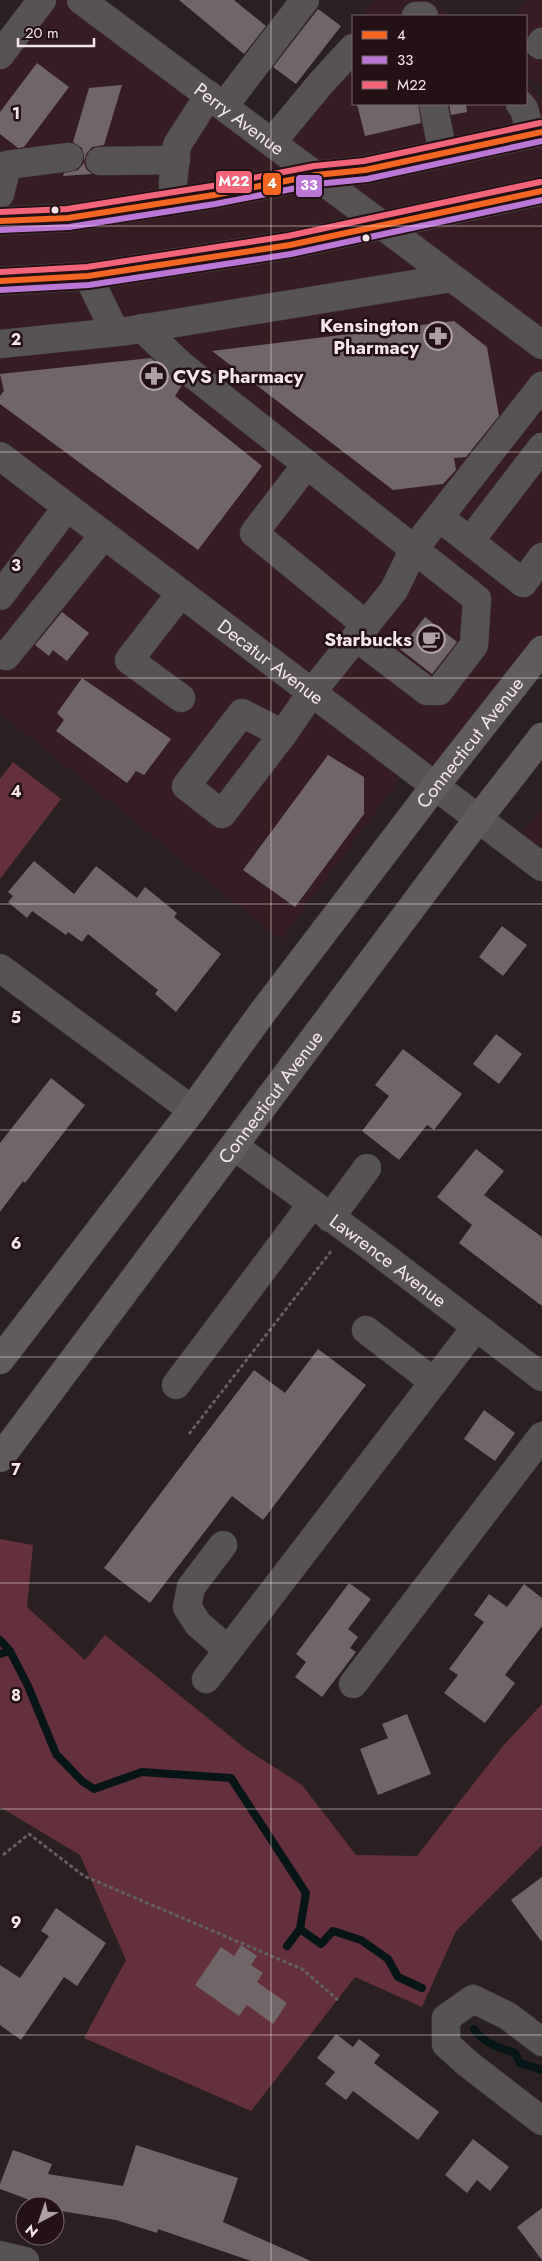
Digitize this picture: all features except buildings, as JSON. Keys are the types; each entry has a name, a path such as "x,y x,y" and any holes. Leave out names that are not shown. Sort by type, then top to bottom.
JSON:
{"main road":[{"path":"0,221 68,218 316,175 365,170 537,133"},
{"path":"0,280 88,276 290,245 383,227 542,191"},
{"name":"Connecticut Avenue","path":"0,1360 192,1110 262,1013 435,786 542,650"},
{"name":"Connecticut Avenue","path":"0,1458 478,819 542,737"}],"street":[{"path":"0,55 42,0"},
{"name":"Perry Avenue","path":"81,0 542,345"},
{"path":"174,201 177,146 305,0"},
{"path":"272,142 352,49"},
{"path":"433,105 443,153"},
{"path":"521,105 537,133"},
{"path":"0,194 7,165 69,157"},
{"path":"100,161 176,160"},
{"path":"88,276 115,332"},
{"path":"0,344 115,332 451,278"},
{"path":"142,328 181,364 307,464 477,599 474,645 439,691 427,691 254,532 307,464"},
{"path":"283,734 312,692 394,590 414,549 542,386"},
{"path":"470,542 542,447"},
{"name":"Decatur Avenue","path":"0,456 542,867"},
{"path":"0,596 67,506"},
{"path":"439,517 523,583 542,558"},
{"path":"6,656 104,534"},
{"path":"180,698 129,660 181,593"},
{"path":"0,968 192,1110"},
{"name":"Lawrence Avenue","path":"234,1146 542,1377"},
{"path":"176,1385 321,1211 367,1168"},
{"path":"206,1679 476,1327"},
{"path":"366,1330 434,1382"},
{"path":"353,1684 542,1436"},
{"path":"223,1545 191,1587 187,1607 198,1624 228,1650"},
{"path":"542,2042 508,2016 473,1999 446,2018 446,2044 467,2063 542,2121"},
{"path":"0,2255 25,2261"}],"path":[{"path":"189,1434 332,1250"},
{"path":"3,1855 28,1834 84,1876 302,1969 338,2000"}],"shaded area":[{"path":"42,0 81,0 270,140 352,27 352,105 527,105 527,84 542,101 542,650 435,786 404,773 281,940 0,713 0,55"},
{"path":"373,0 429,0 449,15 362,15"},
{"path":"526,0 542,0 542,88 527,76 527,15 515,15"},
{"path":"13,762 61,799 0,879 0,779"},
{"path":"542,807 542,867 513,846"},
{"path":"0,1539 33,1545 27,1607 85,1660 105,1635 246,1749 302,1785 356,1855 417,1856 503,1746 542,1704 542,1845 456,1931 422,2007 355,1977 251,2111 84,2038 126,1960 80,1855 0,1807"}],"waterway":[{"path":"0,1640 10,1651"},
{"path":"0,1654 10,1651 28,1686 56,1754 82,1781 94,1789 142,1772 231,1778 306,1893 300,1929"},
{"path":"287,1946 300,1929 321,1944 333,1931 361,1940 388,1959 398,1977 422,1988"},
{"path":"474,2029 482,2038 497,2047 515,2053 520,2063 542,2070"}],"transit line":[{"name":"M22","path":"0,212 67,209 212,186 314,166 364,161 540,123"},
{"name":"4","path":"0,221 68,218 214,195 316,175 365,170 542,132"},
{"name":"33","path":"0,230 69,227 215,204 317,184 367,179 542,141"},
{"name":"M22","path":"0,272 87,267 288,236 540,182"},
{"name":"4","path":"0,281 88,276 290,245 542,191"},
{"name":"33","path":"0,290 89,285 291,254 542,200"}],"place":[{"name":"Kensington Pharmacy","path":"438,336"},
{"name":"CVS Pharmacy","path":"154,376"},
{"name":"Starbucks","path":"431,639"}]}
